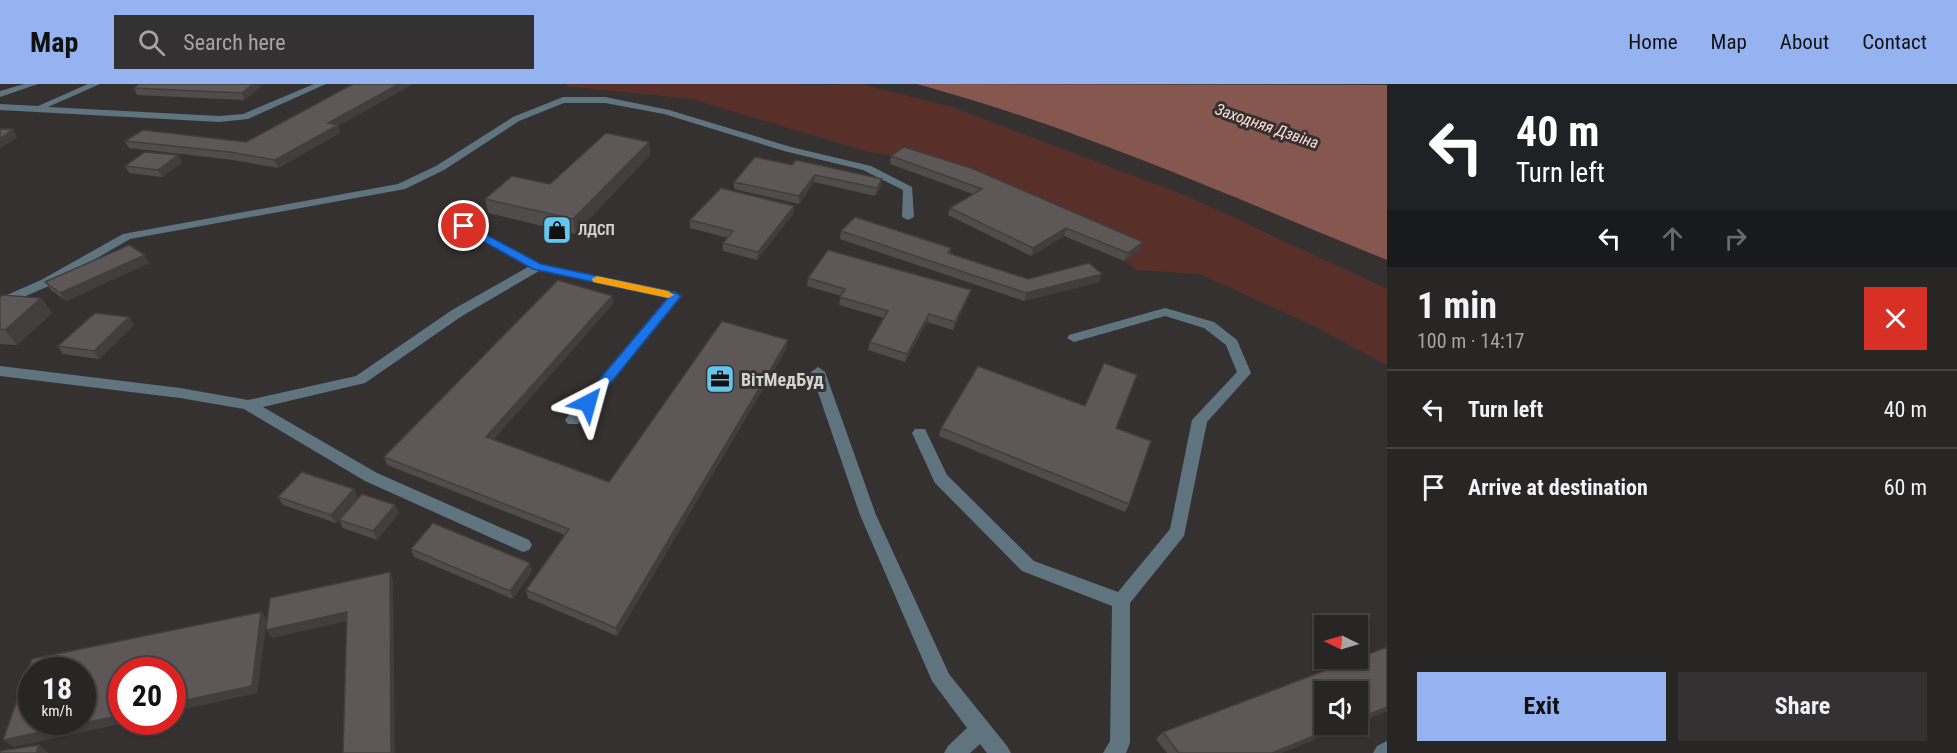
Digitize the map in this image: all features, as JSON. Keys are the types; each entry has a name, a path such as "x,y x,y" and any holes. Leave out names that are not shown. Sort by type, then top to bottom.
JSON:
{"lane":[{"path":"0,94 34,84"},
{"path":"36,109 96,84"},
{"path":"0,108 219,119 245,117 322,84"},
{"path":"0,303 45,283 127,236 401,187 440,168 516,119 563,100 605,100 666,111 788,149 867,168 908,189 908,217"},
{"path":"464,226 537,267 676,296 573,420"},
{"path":"248,405 360,380 457,314 537,267"},
{"path":"1074,338 1165,312 1209,325 1232,343 1244,374 1200,420 1178,531 1121,601 1120,743 1114,753"},
{"path":"0,370 180,393 248,405 371,477 523,545"},
{"path":"818,372 868,515 942,681 1000,753"},
{"path":"920,433 941,479 1028,566 1121,601"},
{"path":"955,753 981,729"}],"shaded area":[{"path":"567,84 796,84 802,86 861,84 955,108 1189,197 1387,289 1387,365 1310,324 1200,274 1136,270 1088,229 963,169 865,151 692,99 565,86"}],"water":[{"name":"Заходняя Дзвіна","path":"917,84 1387,85 1387,260 1096,142"}],"building":[{"path":"139,84 253,84 242,93 134,88"},
{"path":"353,84 399,84 328,123 338,125 275,160 230,152 125,141 143,130 246,142"},
{"path":"0,129 13,129 0,139"},
{"path":"606,133 649,142 573,219 485,199 512,176 550,184"},
{"path":"904,147 971,168 1143,242 1128,253 1066,228 1033,248 950,208 982,189 891,156"},
{"path":"145,152 178,155 158,170 125,166"},
{"path":"755,157 792,165 796,160 882,179 877,188 815,175 799,196 734,182"},
{"path":"721,188 794,206 758,252 723,243 733,231 690,220"},
{"path":"855,217 951,248 948,253 1028,279 1089,263 1102,274 1026,293 841,231"},
{"path":"129,245 145,255 60,293 45,282"},
{"path":"828,250 971,290 955,322 929,314 907,354 870,342 888,311 840,297 845,289 808,278"},
{"path":"558,280 612,296 486,437 609,482 722,321 788,340 616,628 526,590 569,529 384,457"},
{"path":"2,295 41,298 5,330 0,329 0,297"},
{"path":"95,313 129,317 94,351 58,346"},
{"path":"1104,363 1137,375 1116,428 1151,441 1129,504 941,428 978,366 1085,406"},
{"path":"302,472 354,489 331,515 278,497"},
{"path":"362,494 395,505 373,531 339,520"},
{"path":"433,523 530,563 510,591 411,549"},
{"path":"390,572 391,753 343,753 347,612 266,630 270,598"},
{"path":"261,612 252,686 186,700 186,657 108,657 108,718 96,720 96,657 42,657"},
{"path":"1387,647 1387,707 1368,715 1368,681 1314,681 1314,735 1317,735 1272,753 1179,753 1163,732 1329,669 1368,669 1368,654"},
{"path":"18,698 18,735 27,735 3,740"},
{"path":"39,745 36,753 0,753 0,751"}],"slow traffic":[{"path":"597,279 668,295"}],"place":[{"name":"ЛДСП","path":"557,230"},
{"name":"ВітМедБуд","path":"720,379"}],"route":[{"path":"464,226 537,267 676,296 588,403"}]}
